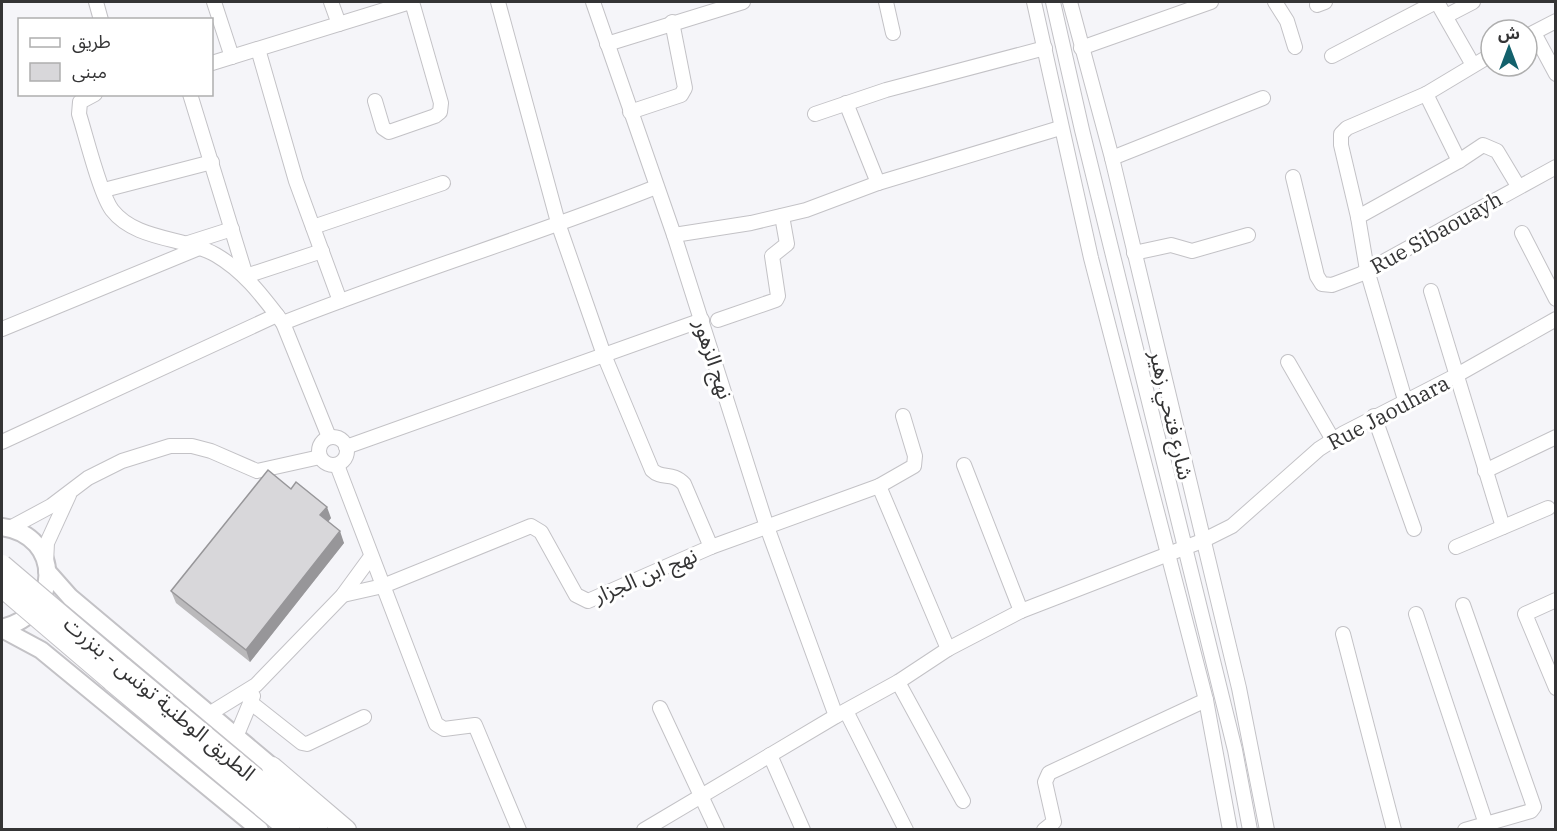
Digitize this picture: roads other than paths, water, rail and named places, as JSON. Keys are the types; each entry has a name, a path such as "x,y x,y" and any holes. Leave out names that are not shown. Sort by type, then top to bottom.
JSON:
{"highway":[{"name":"الطريق الوطنية تونس - بنزرت","path":"2,565 117,674 290,830"},
{"name":"الطريق الوطنية تونس - بنزرت","path":"2,587 318,830"},
{"path":"272,767 346,830"}],"main road":[{"path":"6,527 32,541 46,567 70,597 272,767 358,830"},
{"path":"2,628 16,624 30,616 41,603 47,588 46,567"},
{"path":"2,628 41,650 260,830"}],"street":[{"path":"96,2 100,18"},
{"path":"214,2 232,57"},
{"path":"331,2 339,24"},
{"path":"213,63 411,2 441,103 440,112 435,117 389,132 383,128 375,101"},
{"path":"498,2 559,226 604,355 652,470 659,475 676,477 684,484 711,547"},
{"name":"نهج الزهور","path":"593,2 674,235 768,526 841,713 906,830"},
{"path":"607,44 672,22 743,2"},
{"path":"886,2 893,33"},
{"path":"1034,2 1090,258 1206,700 1230,830"},
{"name":"شارع فتحي زهير","path":"1053,2 1082,130 1235,750 1250,830"},
{"name":"شارع فتحي زهير","path":"1070,2 1112,158 1239,688 1267,830"},
{"path":"1081,48 1211,2"},
{"path":"1275,2 1287,21 1295,47"},
{"path":"1332,56 1437,2 1473,65"},
{"path":"1446,16 1473,2"},
{"path":"1539,30 1556,21"},
{"path":"630,112 681,95 685,88 672,22"},
{"path":"815,114 846,103 1045,48"},
{"path":"1539,48 1556,74"},
{"path":"258,49 313,227 340,301"},
{"path":"1405,400 1367,270 1358,217 1341,145 1341,134 1347,128 1426,94 1479,62"},
{"path":"1426,94 1459,161"},
{"path":"89,96 84,98 78,108 109,204 119,216 146,232 182,245 200,248 246,276 280,319 329,437"},
{"path":"191,96 246,276"},
{"path":"1112,158 1263,99"},
{"path":"846,103 878,183"},
{"path":"674,235 782,216 878,183 1060,128"},
{"path":"1358,217 1459,161 1479,147 1488,145 1497,150 1518,186"},
{"path":"104,190 212,162"},
{"name":"Rue Sibaouayh","path":"1293,177 1317,276 1322,284 1332,285 1367,270 1556,167"},
{"path":"313,227 443,183"},
{"path":"2,442 280,319 340,301 424,270 559,226 656,187"},
{"path":"718,320 778,297 772,256 787,244 782,216"},
{"path":"182,245 232,229"},
{"path":"1522,233 1556,299"},
{"path":"1134,253 1171,245 1192,251 1248,235"},
{"path":"2,329 200,248"},
{"path":"246,276 322,251"},
{"path":"1431,291 1503,527"},
{"name":"Rue Jaouhara","path":"644,830 701,794 898,682 948,649 1020,611 1168,552 1202,541 1243,518 1333,441 1374,416 1457,375 1556,319"},
{"path":"346,447 702,320"},
{"path":"1288,362 1333,441"},
{"name":"نهج ابن الجزار","path":"382,586 531,526 541,532 576,596 588,601 711,547 879,486 914,465 915,456 903,416"},
{"path":"1374,416 1414,529"},
{"path":"329,437 340,439 346,447 345,458 337,465 326,464 320,457 320,444 329,437"},
{"path":"1485,471 1556,437"},
{"path":"6,527 70,493 88,478 170,446 192,446 211,451 257,471 320,457"},
{"path":"337,465 370,558 436,724 444,729 475,725 519,830"},
{"path":"964,465 1020,611"},
{"path":"879,486 948,649"},
{"path":"46,567 47,543 70,493"},
{"path":"1456,547 1548,508"},
{"path":"209,714 256,685 342,595 370,558"},
{"path":"342,595 382,586"},
{"path":"1555,683 1525,614 1556,600"},
{"path":"1464,605 1534,807 1531,811 1465,830"},
{"path":"1416,614 1486,824"},
{"path":"1343,634 1394,830"},
{"path":"898,682 963,801"},
{"path":"236,737 256,685"},
{"path":"1044,830 1054,822 1045,782 1049,773 1206,700"},
{"path":"250,702 302,743 307,744 364,717"},
{"path":"660,708 717,830"},
{"path":"770,755 803,830"}]}
